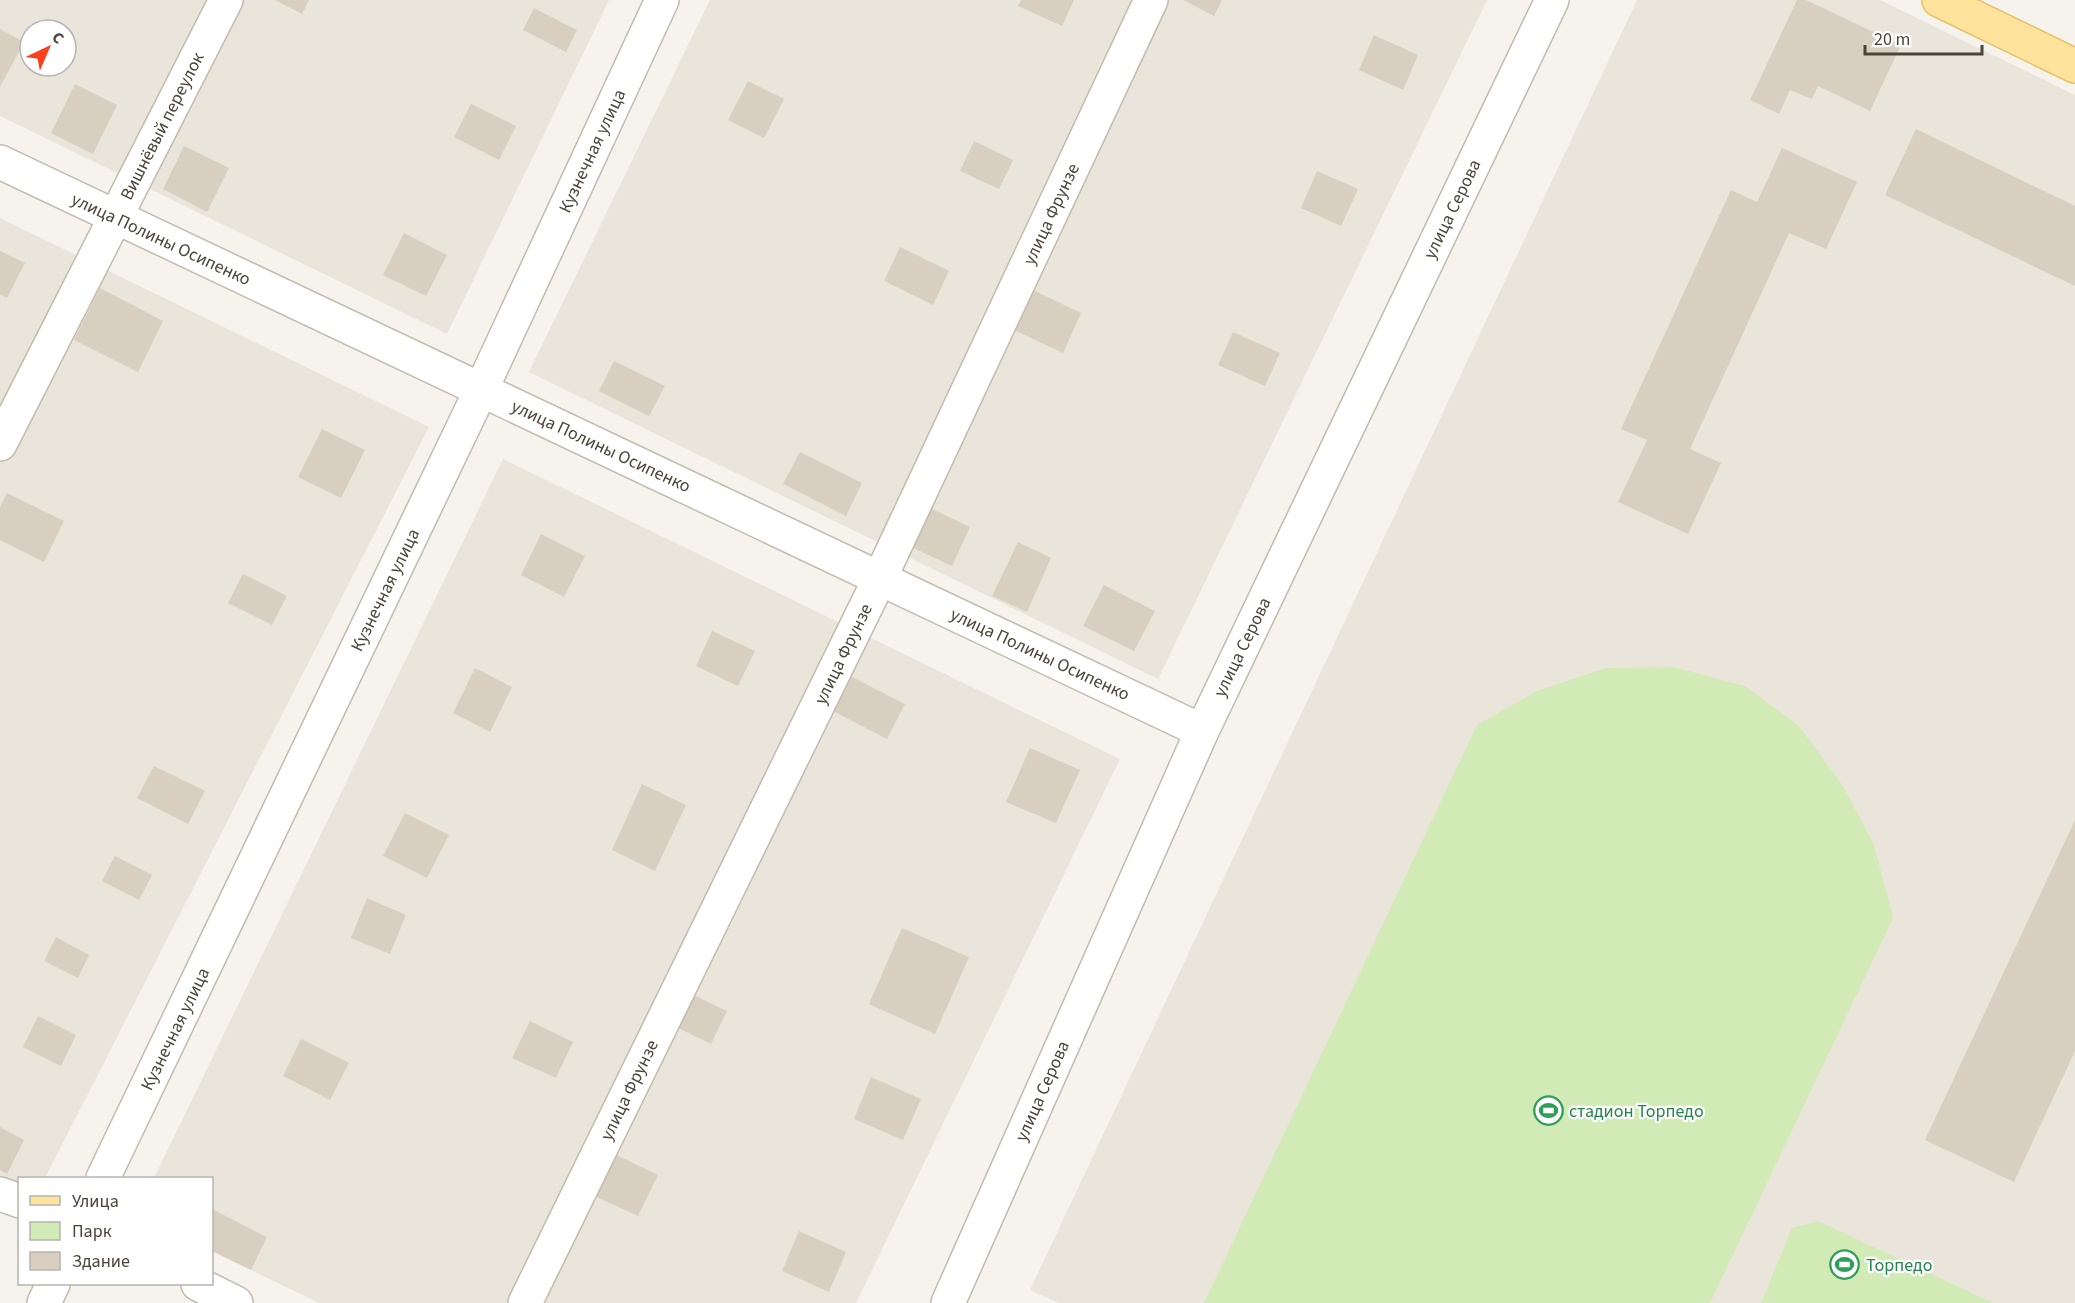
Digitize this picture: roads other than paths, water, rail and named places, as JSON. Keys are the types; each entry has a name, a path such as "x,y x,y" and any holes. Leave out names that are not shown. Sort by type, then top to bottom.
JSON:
{"main road":[{"path":"1939,0 2075,66"}],"street":[{"name":"Вишнёвый переулок","path":"0,444 226,0"},
{"name":"Кузнечная улица","path":"104,1177 481,390 662,0"},
{"name":"улица Фрунзе","path":"525,1303 880,578 1151,0"},
{"name":"улица Серова","path":"948,1303 1202,731 1552,0"},
{"name":"улица Полины Осипенко","path":"0,162 1202,731"},
{"path":"0,1194 18,1200"},
{"path":"44,1303 53,1285"},
{"path":"200,1285 236,1303"}],"place":[{"name":"стадион Торпедо","path":"1548,1111"},
{"name":"Торпедо","path":"1845,1265"}]}
